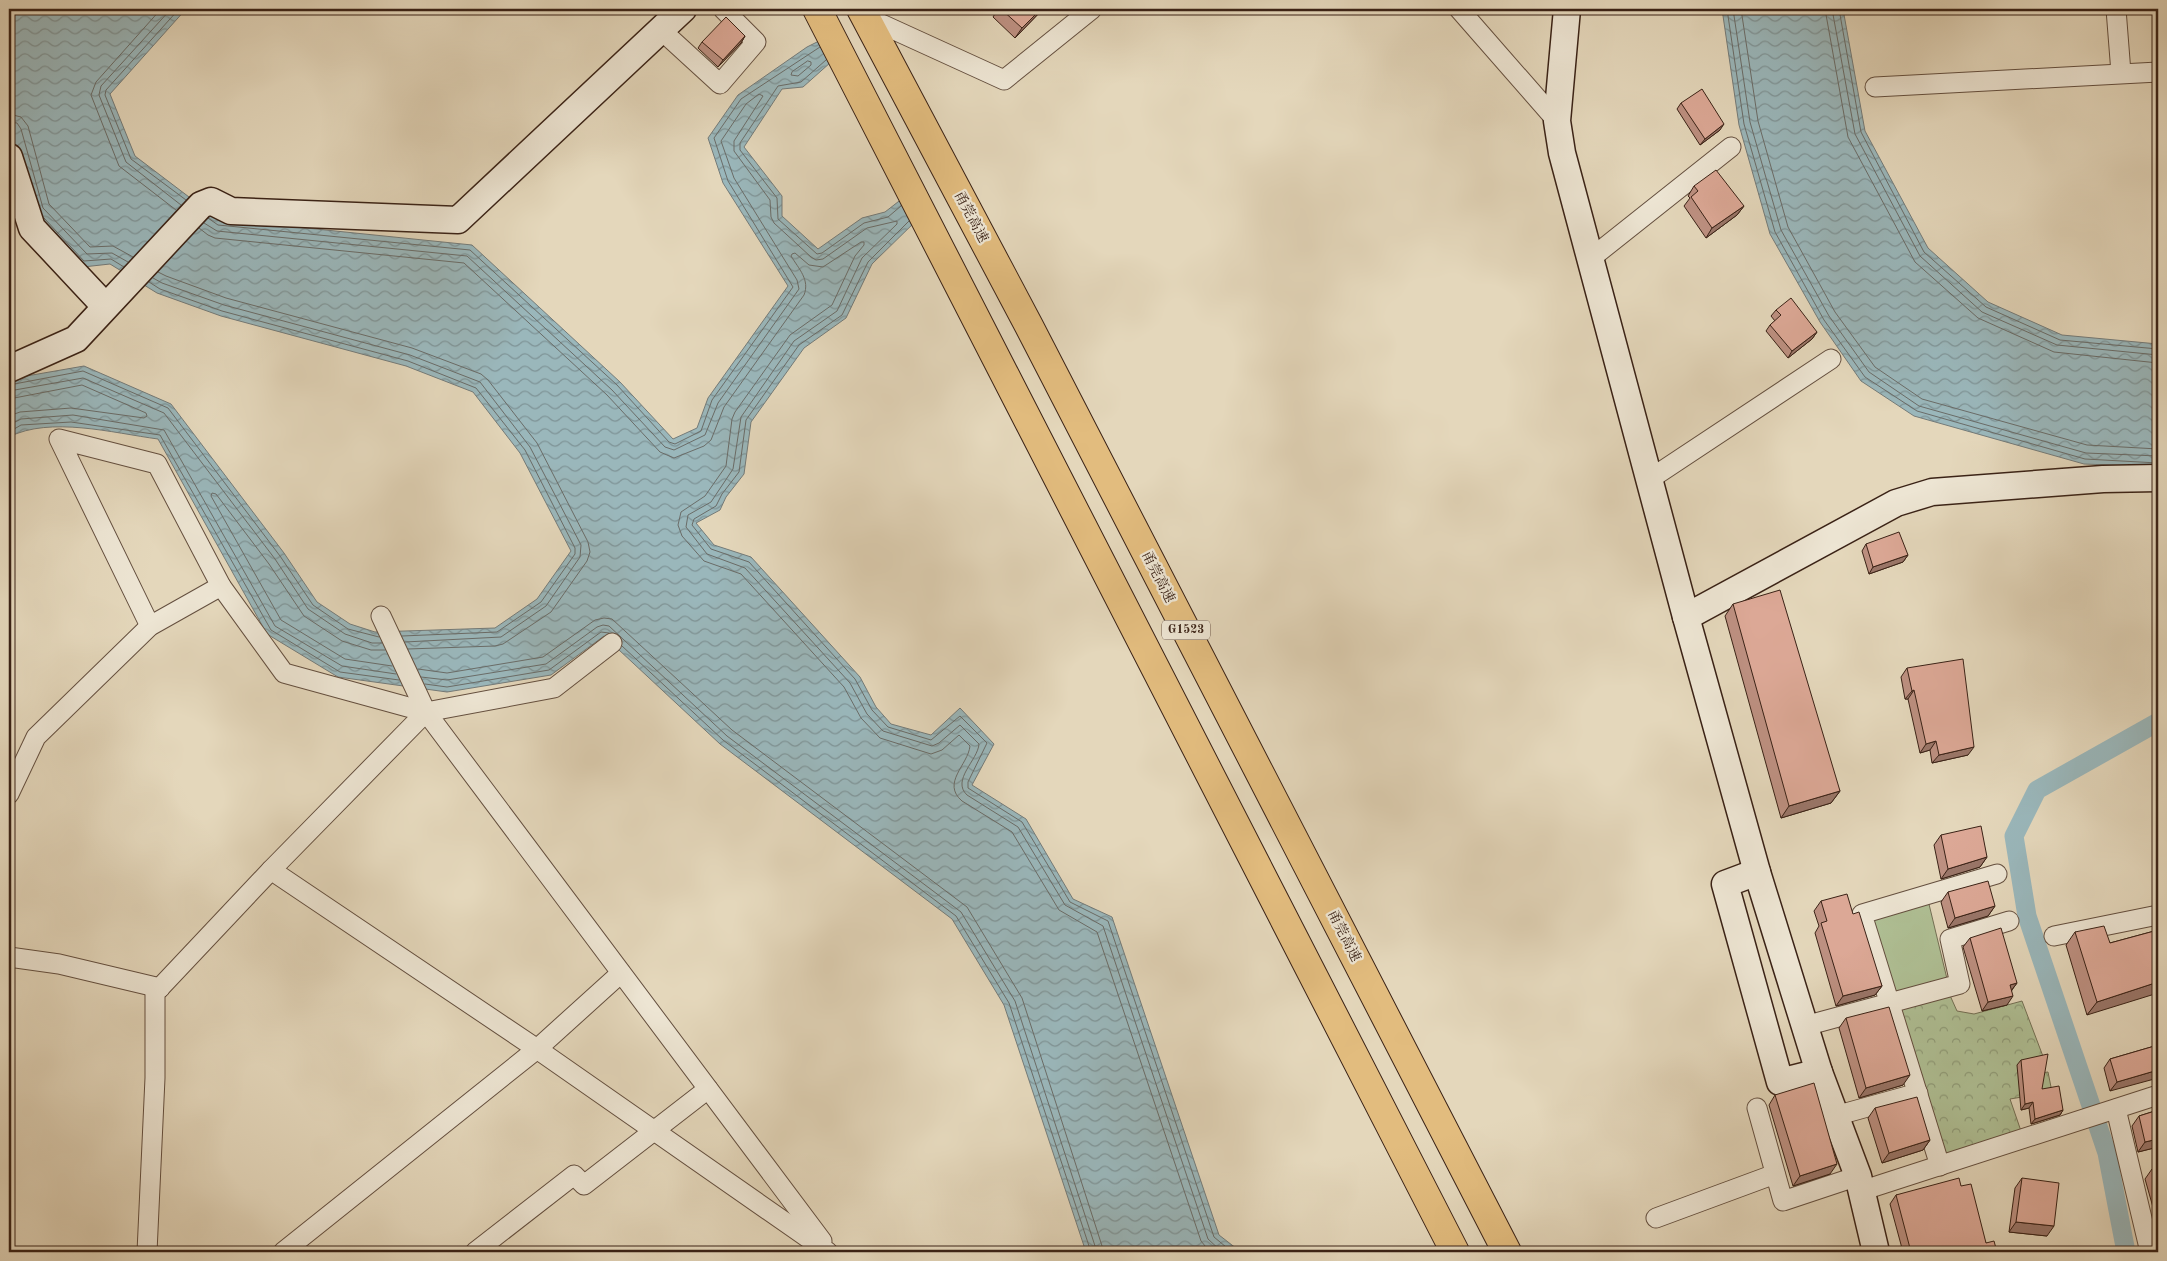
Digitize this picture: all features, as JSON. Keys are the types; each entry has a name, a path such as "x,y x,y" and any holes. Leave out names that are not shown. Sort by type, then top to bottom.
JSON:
{"highway":[{"name":"G1523","path":"817,9 1455,1252"},
{"name":"甬莞高速","path":"864,13 1508,1252"}],"street":[{"path":"9,369 76,338 201,206 211,201 231,211 458,220 683,9"},
{"path":"661,30 720,84 756,42 723,9"},
{"path":"864,13 1004,80 1092,9"},
{"path":"1459,9 1557,121"},
{"path":"1567,9 1557,121 1562,153 1686,617 1757,872 1820,1072 1860,1184 1876,1252"},
{"path":"2116,9 2122,73"},
{"path":"1876,87 2158,72"},
{"path":"1590,259 1731,147"},
{"path":"9,157 32,228 105,306"},
{"path":"1650,479 1830,359"},
{"path":"150,626 59,439 157,464 221,586 284,673 426,712 554,688 612,643"},
{"path":"1686,617 1896,503 1932,492 2103,479 2158,478"},
{"path":"9,794 36,737 150,626 221,586"},
{"path":"383,622 426,712 829,1252"},
{"path":"146,1252 155,1078 155,993 271,870 426,712"},
{"path":"271,870 536,1049 829,1252"},
{"path":"1757,872 1725,884 1780,1082 1820,1072"},
{"path":"1940,1166 1862,914 1997,874"},
{"path":"2054,936 2158,915"},
{"path":"1805,1026 1960,984 1950,939 2008,921"},
{"path":"9,958 59,964 160,988"},
{"path":"283,1252 536,1049 621,973"},
{"path":"475,1252 574,1175 584,1185 708,1089"},
{"path":"1836,1116 1918,1093"},
{"path":"1757,1108 1783,1201 1940,1166 2158,1095"},
{"path":"2111,1110 2151,1227 2150,1252"},
{"path":"1656,1218 1775,1174"}],"green space":[{"path":"1928,900 1948,983 1893,998 1870,918"},
{"path":"1948,991 1957,1011 1974,1014 2022,1001 2044,1059 2019,1076 2048,1072 2052,1092 2010,1099 2022,1134 1943,1156 1896,1008"}],"water":[{"path":"9,9 186,9 110,94 135,156 218,219 472,245 620,382 673,439 697,428 708,398 788,286 723,183 708,138 738,95 807,47 831,35 840,54 803,87 782,89 744,147 782,196 782,216 818,249 862,218 885,212 912,191 919,218 872,264 846,318 804,348 751,422 744,474 726,497 720,510 696,523 714,545 751,557 860,677 876,707 891,724 931,735 960,708 994,744 972,785 1026,819 1073,899 1112,917 1219,1235 1241,1252 1086,1252 1004,1005 952,919 720,744 604,636 551,675 447,692 338,677 267,634 158,439 102,430 62,427 25,431 9,437 9,381 15,378 84,366 171,404 284,553 317,602 350,624 375,632 495,628 537,599 571,551 520,453 473,392 406,366 221,316 157,293 110,264 83,267 32,213 9,124"},
{"path":"1722,9 1843,9 1865,131 1928,248 1988,302 2062,335 2158,344 2158,467 2084,464 1914,416 1861,381 1820,322 1770,234 1739,125"}],"building":[{"path":"1001,9 1041,9 1022,28"},
{"path":"726,17 745,36 723,60 702,42"},
{"path":"1702,89 1724,124 1705,139 1681,103"},
{"path":"1716,170 1744,206 1712,228 1691,197 1698,191 1694,186"},
{"path":"1791,298 1817,332 1792,351 1770,325 1781,315 1776,310"},
{"path":"1899,532 1908,555 1873,567 1866,544"},
{"path":"1780,590 1840,791 1789,806 1733,604"},
{"path":"1963,659 1974,747 1939,755 1936,741 1926,744 1907,668"},
{"path":"1981,826 1987,857 1948,869 1941,835"},
{"path":"1988,881 1995,906 1955,918 1948,892"},
{"path":"1847,894 1853,914 1859,912 1882,986 1843,996 1821,923 1827,921 1821,901"},
{"path":"2104,926 2110,943 2158,930 2158,982 2097,1002 2075,932"},
{"path":"2001,928 2017,983 2010,985 2013,996 1988,1002 1970,938"},
{"path":"1889,1007 1910,1075 1866,1088 1846,1018"},
{"path":"2158,1045 2158,1070 2117,1082 2110,1059"},
{"path":"2048,1054 2042,1089 2059,1086 2063,1110 2035,1119 2033,1102 2025,1104 2021,1060"},
{"path":"1814,1083 1837,1164 1800,1176 1775,1095"},
{"path":"1917,1097 1930,1140 1889,1153 1875,1108"},
{"path":"2158,1110 2158,1139 2145,1142 2139,1116"},
{"path":"2158,1168 2158,1190 2152,1169"},
{"path":"1959,1178 1961,1186 1971,1184 1986,1243 1994,1241 1997,1252 1911,1252 1896,1195"},
{"path":"2022,1178 2059,1183 2054,1226 2016,1222"}],"waterway":[{"path":"2126,1252 2107,1153 2027,916 2014,836 2037,790 2158,722"}]}
